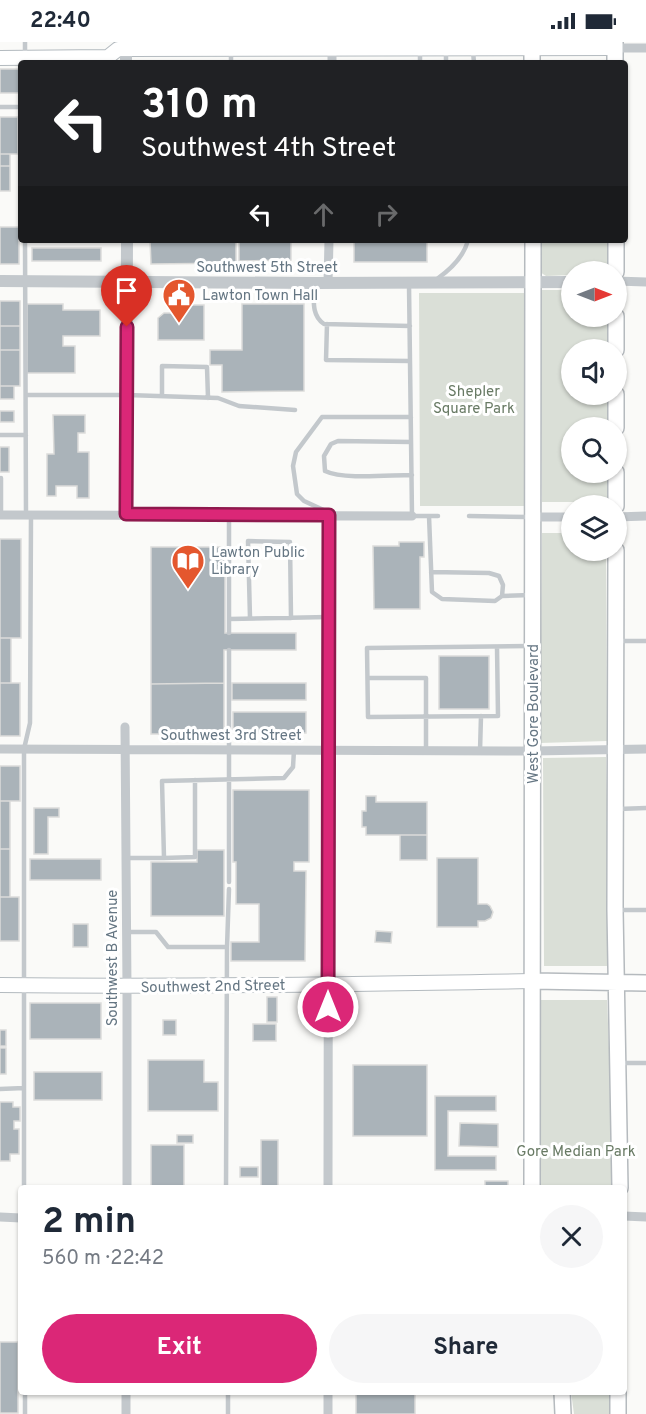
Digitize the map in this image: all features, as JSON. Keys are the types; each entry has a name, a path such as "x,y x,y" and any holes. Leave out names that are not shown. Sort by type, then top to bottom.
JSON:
{"main road":[{"path":"46,60 108,57 122,49 231,51 332,45 615,51"},
{"path":"0,58 18,60"},
{"name":"West Gore Boulevard","path":"532,1185 533,243"},
{"path":"616,243 616,261"},
{"path":"615,561 615,910 620,1185"},
{"path":"533,981 646,983"},
{"name":"Southwest 2nd Street","path":"0,985 127,987 533,981"},
{"path":"562,1395 563,1414"},
{"path":"618,1395 618,1414"}],"street":[{"path":"615,51 646,48"},
{"path":"126,243 126,514"},
{"path":"328,283 329,243"},
{"name":"Southwest 5th Street","path":"0,281 561,282"},
{"path":"627,281 646,282"},
{"path":"0,515 412,516"},
{"path":"328,1185 328,617 332,515"},
{"path":"627,517 646,516"},
{"path":"533,517 561,517"},
{"name":"Southwest B Avenue","path":"125,728 127,1185"},
{"name":"Southwest 3rd Street","path":"0,749 426,751 646,749"},
{"path":"627,1216 646,1217"},
{"path":"0,1217 18,1218"},
{"path":"126,1395 126,1414"},
{"path":"328,1395 328,1414"}],"lane":[{"path":"25,42 25,60"},
{"path":"438,46 445,60"},
{"path":"420,48 420,60"},
{"path":"473,48 474,60"},
{"path":"0,107 18,107"},
{"path":"24,1185 24,749 30,723 25,243"},
{"path":"432,282 446,273 464,252 467,243"},
{"path":"409,282 412,516 438,516"},
{"path":"314,283 315,313 318,320 324,324 410,326"},
{"path":"327,324 327,360 410,361"},
{"path":"162,396 162,366 207,367 208,398"},
{"path":"26,394 208,398 239,406 295,410"},
{"path":"332,515 304,501 297,494 293,466 296,452 309,433 322,417 411,417"},
{"path":"0,435 26,435"},
{"path":"411,442 338,441 331,444 324,456 325,471 334,475 412,475"},
{"path":"0,515 1,478"},
{"path":"229,515 229,633"},
{"path":"429,516 432,592 442,599 495,601 502,596 533,595"},
{"path":"469,516 533,517"},
{"path":"250,618 248,542 290,542 291,618"},
{"path":"431,572 489,573 499,576 503,585 502,596"},
{"path":"229,618 328,617"},
{"path":"615,641 646,641"},
{"path":"497,647 498,716 368,717 367,648 533,646"},
{"path":"229,650 229,882"},
{"path":"368,678 426,678 426,751"},
{"path":"480,751 481,716"},
{"path":"164,858 162,781 284,778 293,767 294,750"},
{"path":"126,858 195,857 195,780"},
{"path":"615,809 646,808"},
{"path":"226,1185 226,986 229,889"},
{"path":"615,910 646,910"},
{"path":"126,932 156,932 168,947 227,947"},
{"path":"618,1063 646,1063"},
{"path":"0,1089 24,1088"},
{"path":"25,1395 25,1414"},
{"path":"228,1395 228,1414"}],"green space":[{"path":"539,243 609,243 609,261 561,261 561,275 546,276 540,272"},
{"path":"540,290 561,290 561,327 610,327 611,339 561,339 561,405 611,405 611,417 561,417 561,483 611,483 612,495 561,495 561,502 542,502"},
{"name":"Shepler Square Park","path":"419,293 529,293 530,506 420,506"},
{"path":"542,533 561,533 561,561 606,561 607,741 540,743"},
{"path":"606,757 611,966 544,966 543,758"},
{"name":"Gore Median Park","path":"537,1000 607,1000 615,1185 540,1185"},
{"path":"571,1395 615,1395 615,1414 574,1414"}],"building":[{"path":"0,69 18,69 18,93 0,93"},
{"path":"0,117 18,117 18,154 0,154"},
{"path":"0,154 10,154 10,166 0,166"},
{"path":"0,166 10,166 10,191 0,191"},
{"path":"0,227 18,227 19,264 0,264"},
{"path":"150,243 236,243 236,263 151,264"},
{"path":"239,243 291,243 291,260 239,261"},
{"path":"354,243 427,243 427,262 354,262"},
{"path":"32,248 101,248 101,261 32,261"},
{"path":"0,301 20,301 20,326 0,326"},
{"path":"27,304 63,304 63,310 100,310 100,336 63,336 63,346 75,346 75,373 27,373"},
{"path":"242,304 304,304 304,391 222,392 222,365 210,365 210,350 242,350"},
{"path":"183,305 204,305 204,340 158,340 158,318 164,313 183,313"},
{"path":"0,326 20,326 20,350 0,350"},
{"path":"0,350 20,350 20,386 0,386"},
{"path":"0,386 14,386 14,399 0,399"},
{"path":"0,411 14,411 14,422 0,422"},
{"path":"53,415 85,415 85,433 78,433 78,452 89,452 89,498 77,498 77,486 56,486 56,496 47,496 47,454 54,454"},
{"path":"0,447 9,447 9,472 0,472"},
{"path":"0,539 21,539 21,638 0,638"},
{"path":"399,542 424,542 424,557 420,557 420,609 374,609 373,546 399,546"},
{"name":"Lawton Public Library","path":"151,547 225,547 225,633 296,633 296,650 224,650 224,683 151,684"},
{"path":"0,638 11,638 11,683 0,683"},
{"path":"439,656 489,656 489,709 439,709"},
{"path":"0,683 20,683 20,736 0,736"},
{"path":"224,683 224,734 151,734 151,684"},
{"path":"232,683 306,683 306,700 232,700"},
{"path":"233,712 306,712 306,733 233,733"},
{"path":"0,766 20,766 20,801 0,801"},
{"path":"233,790 309,790 309,862 294,862 294,871 306,871 305,961 231,961 231,942 259,942 259,904 236,904 236,862 233,862"},
{"path":"366,796 376,796 376,802 427,802 427,835 366,835 366,827 362,827 362,811 366,811"},
{"path":"0,801 10,801 10,849 0,849"},
{"path":"34,808 59,808 59,817 48,817 48,854 34,854"},
{"path":"400,835 427,835 427,860 400,860"},
{"path":"0,849 10,849 10,897 0,897"},
{"path":"197,850 224,850 224,916 151,916 151,862 197,862"},
{"path":"437,858 478,858 478,904 490,906 493,912 491,918 478,921 478,927 437,927"},
{"path":"30,859 101,859 101,880 30,880"},
{"path":"0,897 19,897 19,941 0,941"},
{"path":"73,924 88,924 88,947 73,947"},
{"path":"376,931 392,932 391,943 375,942"},
{"path":"267,997 277,997 277,1022 267,1022"},
{"path":"30,1003 101,1003 101,1039 30,1039"},
{"path":"163,1020 176,1020 176,1035 163,1035"},
{"path":"253,1024 276,1024 276,1041 253,1041"},
{"path":"0,1030 6,1030 6,1046 0,1046"},
{"path":"0,1048 6,1048 6,1074 0,1074"},
{"path":"148,1060 204,1060 204,1082 218,1082 218,1111 148,1111"},
{"path":"353,1065 427,1065 427,1136 353,1136"},
{"path":"34,1072 102,1072 102,1100 34,1100"},
{"path":"435,1096 496,1096 496,1111 448,1111 448,1156 496,1156 496,1170 435,1170"},
{"path":"0,1102 13,1102 13,1107 20,1107 20,1121 14,1121 14,1129 19,1129 19,1154 10,1154 10,1161 0,1161"},
{"path":"460,1123 498,1124 498,1147 459,1146"},
{"path":"177,1135 193,1135 193,1143 177,1143"},
{"path":"261,1140 278,1140 278,1185 261,1185"},
{"path":"151,1145 184,1145 184,1185 151,1185"},
{"path":"240,1167 258,1167 258,1177 240,1177"},
{"path":"485,1181 508,1181 508,1185 485,1185"},
{"path":"0,1342 18,1342 18,1413 0,1413"},
{"path":"356,1395 415,1395 415,1414 356,1414"}],"place":[{"name":"Lawton Town Hall","path":"179,324"},
{"name":"Lawton Public Library","path":"188,590"}],"route":[{"path":"127,327 126,514 329,515 328,1007"}]}
